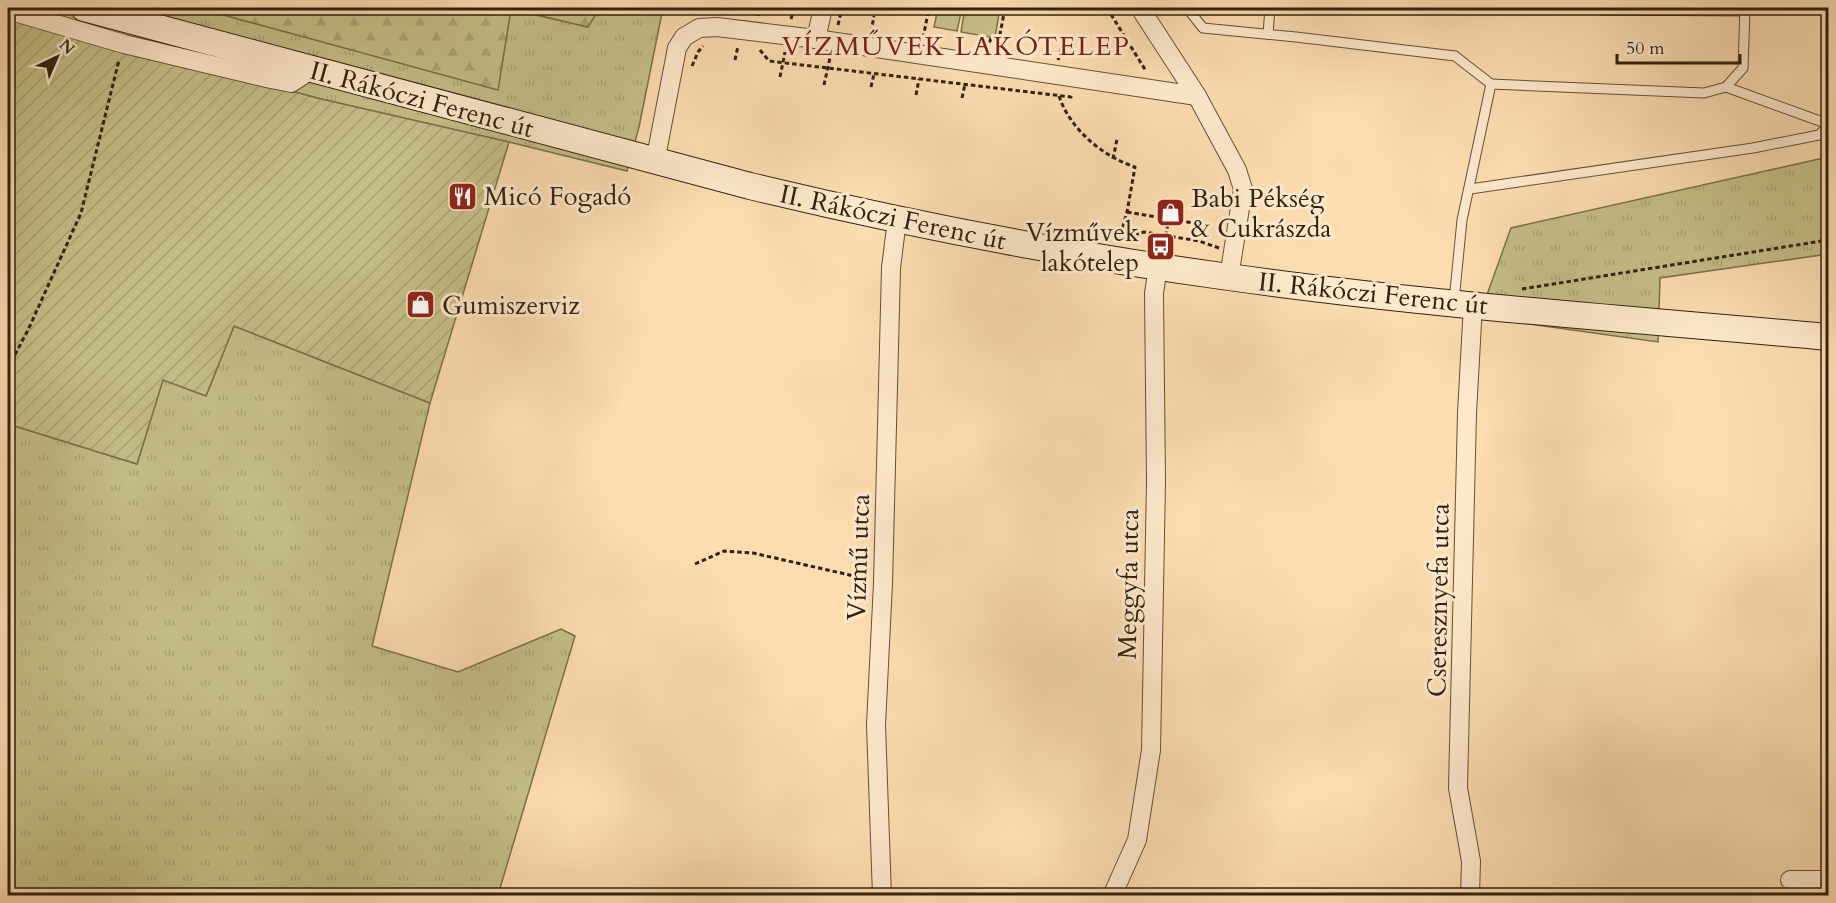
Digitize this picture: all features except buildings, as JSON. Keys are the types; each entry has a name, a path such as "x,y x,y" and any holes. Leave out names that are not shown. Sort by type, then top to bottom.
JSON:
{"main road":[{"name":"II. Rákóczi Ferenc út","path":"84,8 655,162 897,220 1158,267 1231,265 1463,304 1828,337"}],"street":[{"path":"816,39 823,8"},
{"path":"1140,8 1197,96 1237,170 1243,189 1231,265"},
{"path":"8,10 124,44 291,83 302,76 304,67"},
{"path":"655,162 677,48 684,37 699,28 717,27 816,39 1197,96"},
{"name":"Vízmű utca","path":"882,896 876,725 884,583 891,268 897,220"},
{"name":"Meggyfa utca","path":"1112,896 1137,840 1151,750 1156,481 1154,293 1158,267"},
{"name":"Cseresznyefa utca","path":"1463,304 1467,413 1458,788 1471,861 1470,896"},
{"path":"1790,880 1828,880"}],"lane":[{"path":"1187,8 1203,28 1455,56 1491,84 1704,93 1726,87 1743,68 1745,9 1601,10"},
{"path":"1268,34 1270,8"},
{"path":"1463,304 1462,220 1491,84"},
{"path":"1470,189 1754,148 1819,135 1828,125 1726,87"}],"path":[{"path":"920,55 929,8"},
{"path":"1066,15 1068,8"},
{"path":"1107,8 1158,90"},
{"path":"991,38 990,41 998,43"},
{"path":"8,368 28,330 81,213 124,44"},
{"path":"735,60 738,45"},
{"path":"759,49 769,61 1071,97"},
{"path":"780,77 782,63"},
{"path":"824,85 827,69"},
{"path":"871,87 874,74"},
{"path":"916,95 919,79"},
{"path":"962,98 965,84"},
{"path":"1059,95 1063,108 1077,127 1113,159 1135,167 1127,212 1119,240"},
{"path":"1113,159 1117,139"},
{"path":"1127,212 1199,224"},
{"path":"1166,236 1169,218"},
{"path":"1110,240 1119,240 1144,232 1199,241 1231,265"},
{"path":"1539,292 1516,290 1828,240"},
{"path":"695,564 724,551 753,553 884,583"}],"green space":[{"path":"8,8 198,8 498,89 511,9 587,27 600,8 663,8 639,127 627,171 321,99 8,15"},
{"path":"198,8 600,8 588,27 511,9 498,90"},
{"path":"938,8 962,8 957,31 934,27"},
{"path":"965,8 1000,8 995,38 961,32"},
{"path":"8,15 321,99 509,142 430,403 234,326 206,396 163,380 137,464 8,424"},
{"path":"1828,157 1828,254 1660,278 1658,342 1479,317 1511,228"},
{"path":"234,326 430,403 372,646 458,672 561,629 575,636 498,895 8,895 8,424 137,464 163,379 206,396"}],"place":[{"name":"Micó Fogadó","path":"463,196"},
{"name":"Babi Pékség & Cukrászda","path":"1170,213"},
{"name":"Vízművek lakótelep","path":"1160,247"},
{"name":"Gumiszerviz","path":"421,305"}],"district":[{"name":"VÍZMŰVEK LAKÓTELEP","path":"956,46"}]}
